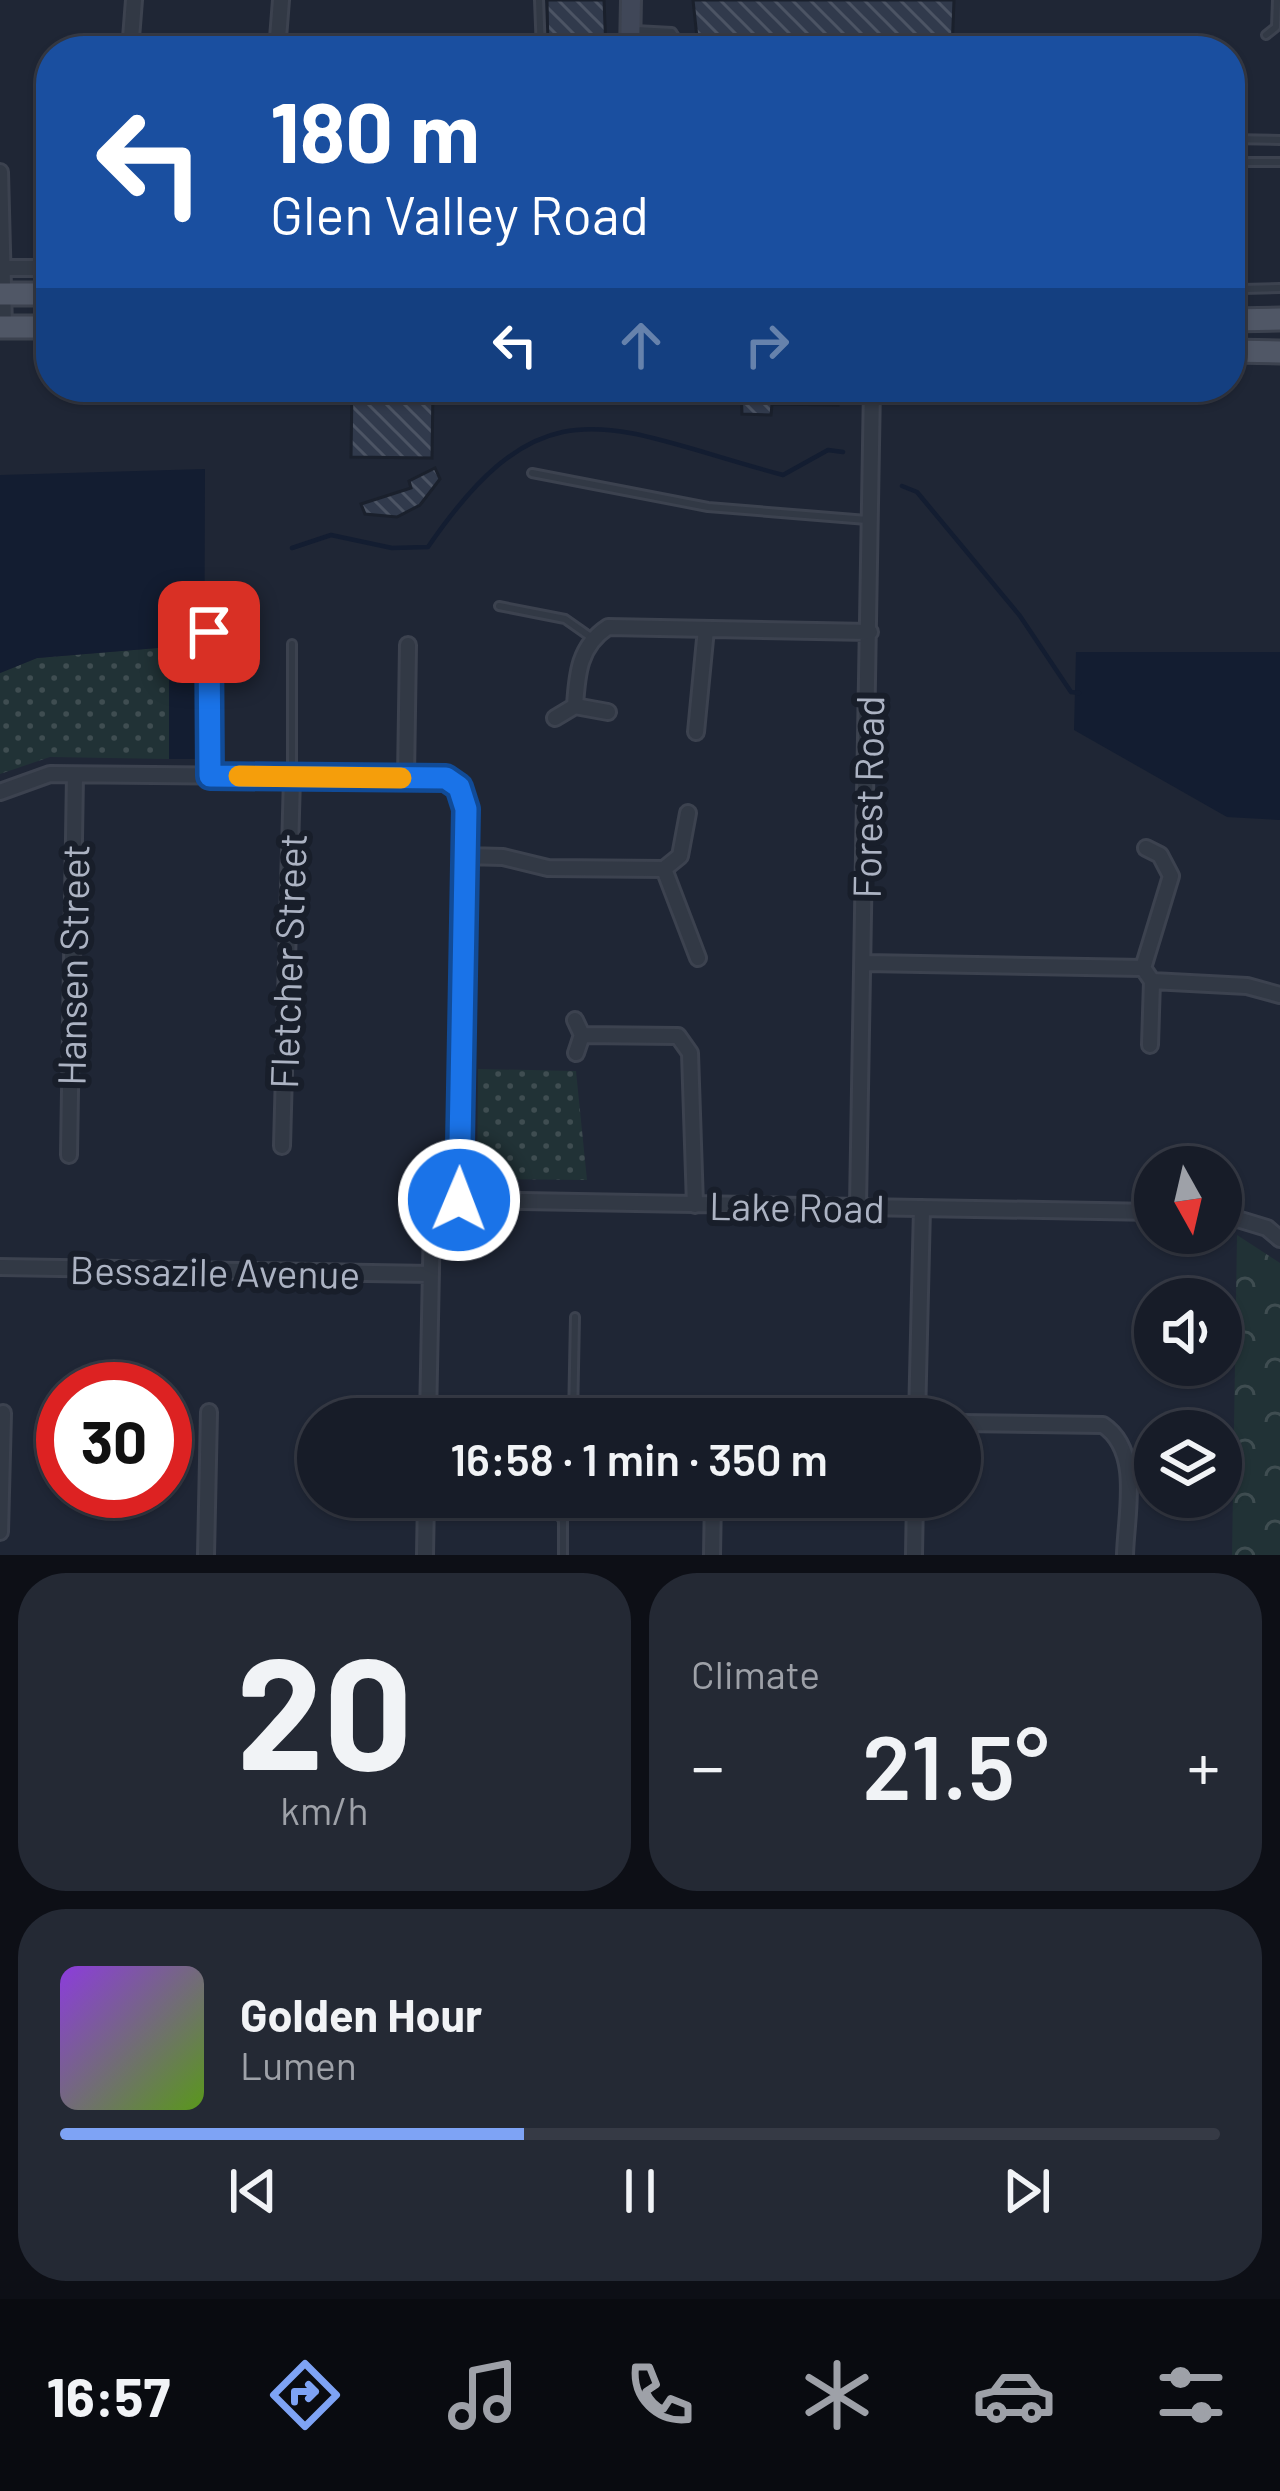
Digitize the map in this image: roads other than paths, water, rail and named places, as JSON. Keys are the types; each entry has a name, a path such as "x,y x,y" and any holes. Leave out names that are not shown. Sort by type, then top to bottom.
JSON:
{"main road":[{"path":"631,0 632,36"},
{"path":"2,294 36,292"},
{"path":"1245,320 1280,319"},
{"path":"2,327 36,327"},
{"path":"1245,351 1280,352"}],"street":[{"path":"131,36 134,0"},
{"path":"278,36 281,0"},
{"path":"0,172 2,327"},
{"path":"2,268 36,268"},
{"name":"Forest Road","path":"858,1206 866,963 872,402"},
{"path":"575,706 577,670 592,638 608,627 870,632"},
{"path":"696,733 706,629"},
{"path":"406,778 408,645"},
{"path":"554,718 575,706 608,712"},
{"path":"0,792 50,774 446,778 459,787 466,809 459,1200"},
{"name":"Hansen Street","path":"69,1155 75,775"},
{"name":"Fletcher Street","path":"282,1146 292,777"},
{"path":"465,856 502,857 548,868 664,869 680,856 688,813"},
{"path":"1146,848 1160,855 1171,876 1148,975 1150,1045"},
{"path":"664,869 698,958"},
{"path":"866,963 1148,975 1247,986 1280,995"},
{"path":"576,1053 579,1028 678,1036 690,1053 694,1204"},
{"name":"Lake Road","path":"430,1274 432,1219 440,1206 459,1200 1134,1212"},
{"path":"917,1398 922,1208"},
{"path":"1242,1220 1267,1228 1280,1239"},
{"name":"Bessazile Avenue","path":"0,1267 430,1274"},
{"path":"428,1398 430,1274"},
{"path":"206,1555 209,1412"},
{"path":"0,1532 3,1413"},
{"path":"981,1423 1103,1425 1119,1436 1127,1453 1125,1555"},
{"path":"425,1555 426,1518"},
{"path":"712,1555 713,1518"},
{"path":"914,1555 915,1518"}],"lane":[{"path":"539,0 540,36"},
{"path":"1267,35 1276,27 1277,0"},
{"path":"632,30 672,32 675,36"},
{"path":"1245,139 1280,140"},
{"path":"1245,162 1280,162"},
{"path":"1245,289 1280,288"},
{"path":"532,473 708,507 871,520"},
{"path":"499,606 565,619 592,638"},
{"path":"209,632 210,776"},
{"path":"292,644 292,777"},
{"path":"573,1398 574,1317"},
{"path":"561,1518 563,1555"}],"water":[{"path":"205,469 204,759 169,759 169,647 37,658 0,673 0,475"},
{"path":"1076,652 1280,652 1280,820 1227,817 1074,730"}],"waterway":[{"path":"292,548 331,535 392,548 428,547 470,493 509,457 547,437 585,429 626,432 783,475 828,450 843,452"},
{"path":"902,486 917,492 1020,616 1071,692 1079,693"}]}
